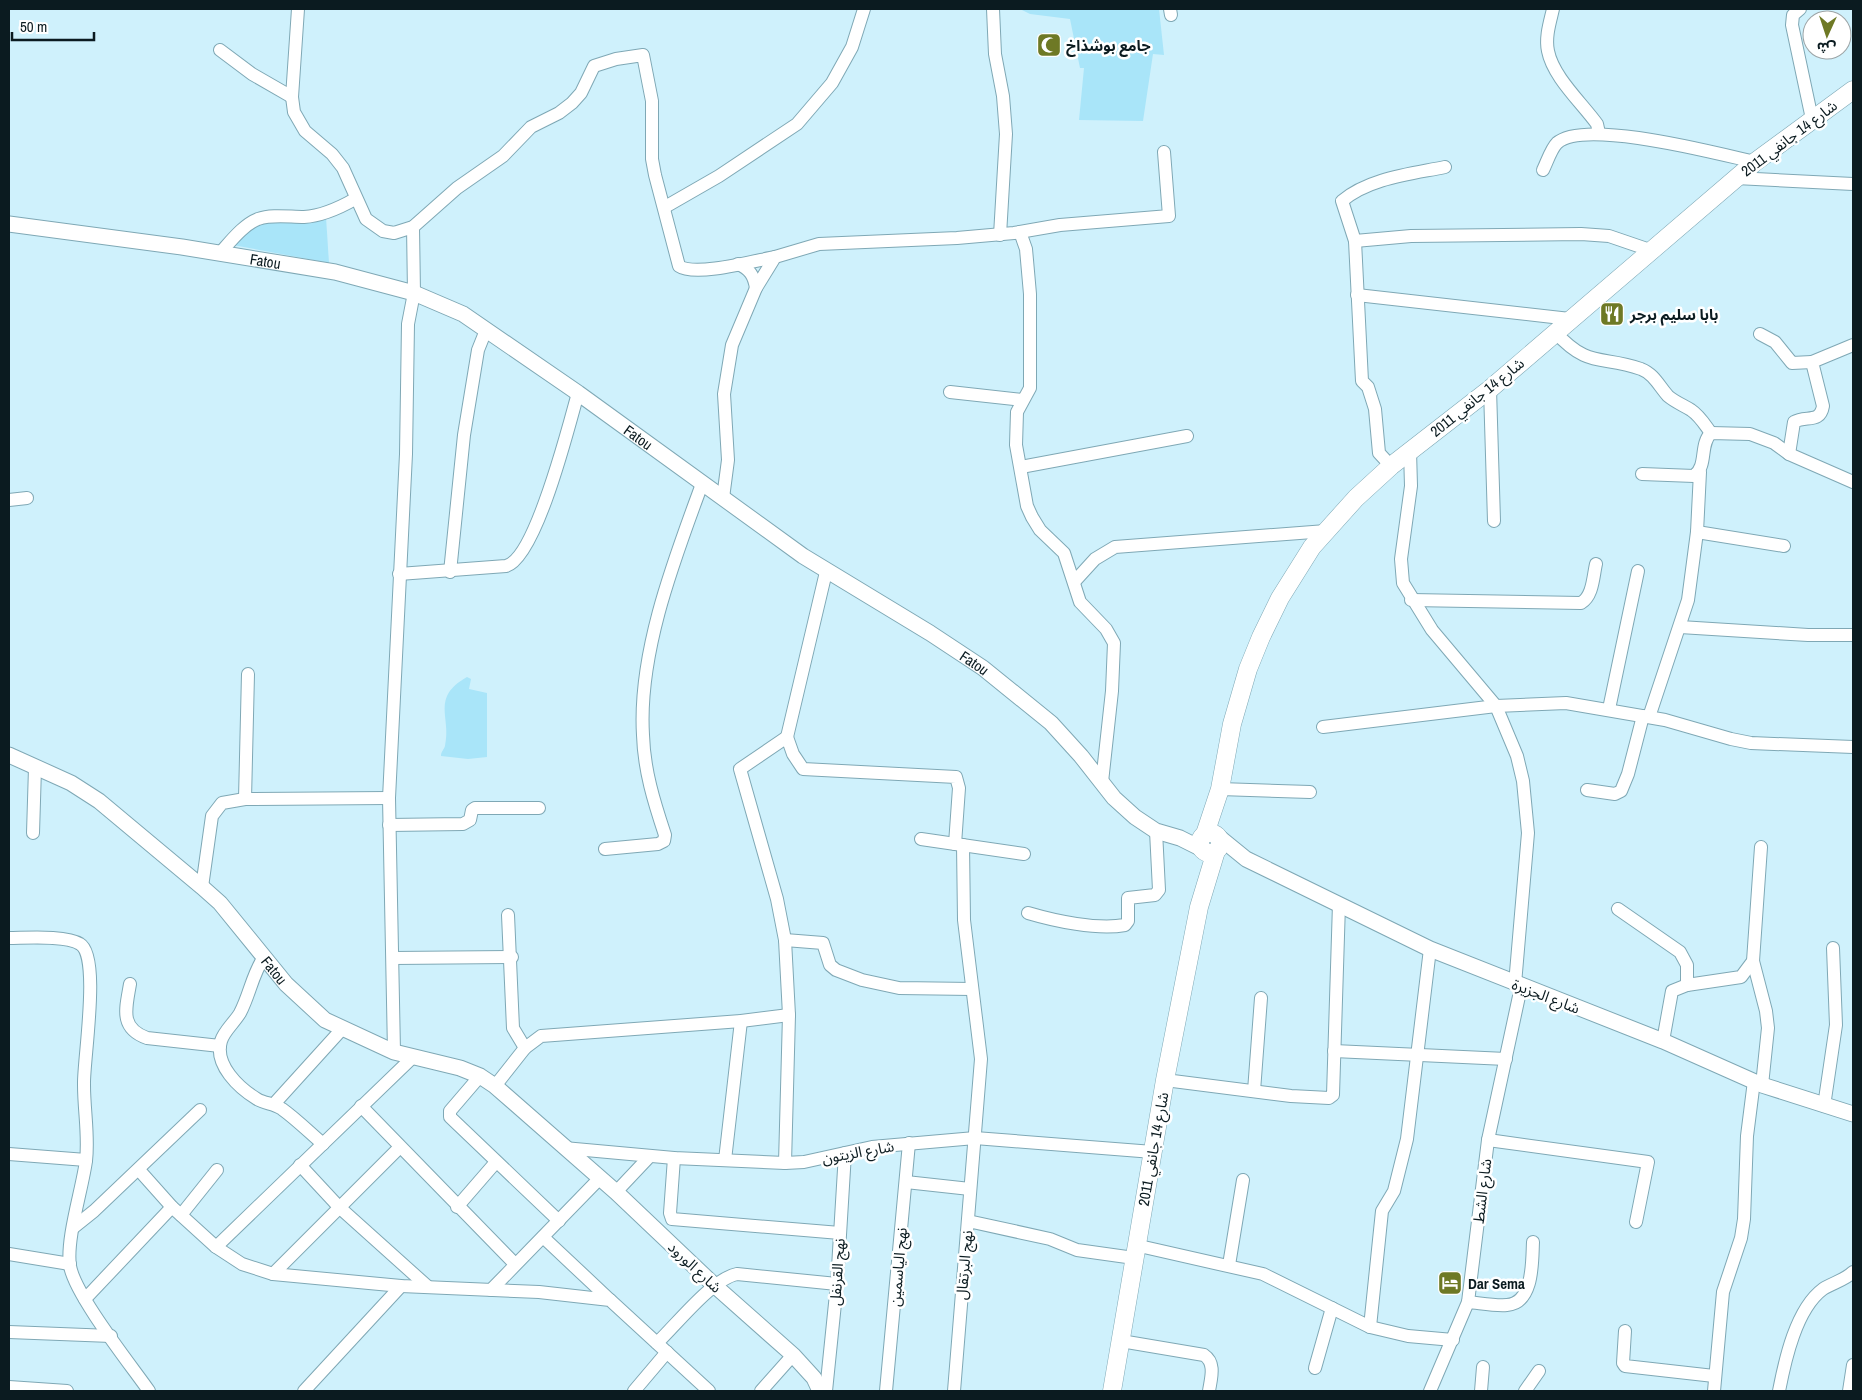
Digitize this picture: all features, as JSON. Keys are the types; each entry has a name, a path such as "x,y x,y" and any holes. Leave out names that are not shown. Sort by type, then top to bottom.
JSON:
{"main road":[{"name":"شارع 14 جانفي 2011","path":"1112,1391 1134,1252 1165,1080 1238,701 1260,637 1300,564 1356,498 1390,466 1490,389 1754,162 1853,90"}],"street":[{"path":"298,9 292,97 294,112 304,131 332,154 343,168 355,199 366,219 383,231 394,233 413,228 456,188 503,156 531,127 559,113 572,103 581,93 594,66 632,56 643,55 652,101 652,159 679,266 691,271 775,257 819,244 911,242 1000,235 1060,225 1169,216 1164,152"},
{"path":"665,207 718,176 797,124 832,83 852,47 864,9"},
{"path":"993,9 995,54 1003,96 1006,134 1000,235"},
{"path":"1553,9 1548,31 1548,50 1554,68 1597,124 1599,133"},
{"path":"1800,9 1793,15 1792,25 1812,119"},
{"path":"220,50 252,74 292,97"},
{"path":"1543,170 1557,143 1569,137 1599,133 1670,142 1754,162"},
{"path":"1390,466 1379,453 1375,409 1368,387 1362,381 1355,241 1342,202 1356,190 1406,175 1445,167"},
{"path":"1736,178 1853,184"},
{"path":"220,252 243,229 257,220 268,217 307,217 320,214 355,199"},
{"name":"Fatou","path":"9,224 220,252 335,272 414,293 454,310 578,394 826,572 906,618 983,668 1051,724 1125,808 1156,830 1180,838 1211,843"},
{"path":"394,1052 389,798 407,411 408,324 414,293 413,228"},
{"path":"1020,232 1026,249 1030,294 1030,388 1022,400 1016,425 1016,445 1027,506 1032,518 1040,530 1064,553 1085,609 1106,629 1114,643 1112,691 1102,782"},
{"path":"1355,241 1411,236 1581,234 1608,236 1650,250"},
{"path":"723,498 728,460 724,394 732,345 756,288 775,257"},
{"path":"738,264 749,270 754,277 756,288"},
{"path":"1357,295 1570,319"},
{"path":"450,572 464,435 478,350 486,330"},
{"path":"1554,332 1568,347 1586,357 1648,372 1667,395 1698,416 1711,434"},
{"path":"1760,334 1776,342 1792,363 1812,362 1853,345"},
{"path":"1789,454 1794,422 1817,418 1822,413 1823,406 1812,362"},
{"path":"1490,389 1494,521"},
{"path":"950,392 1022,400"},
{"path":"399,574 450,572 506,566 516,561 540,520 578,394"},
{"path":"1587,790 1615,794 1621,791 1680,626 1688,600 1697,532 1700,472 1706,438 1711,434 1750,434 1774,443 1789,454 1853,482"},
{"path":"1021,467 1187,436"},
{"name":"شارع الشط","path":"1410,451 1411,486 1401,574 1403,584 1411,600 1432,630 1496,706 1516,756 1526,800 1528,824 1518,985 1506,1059 1488,1140 1468,1302 1430,1391"},
{"path":"1642,474 1686,478 1700,472"},
{"path":"605,849 658,844 664,841 665,835 647,771 642,735 643,704 647,671 661,607 675,558 702,484"},
{"path":"9,500 26,498"},
{"path":"1074,582 1095,558 1115,547 1326,532"},
{"path":"1697,532 1784,546"},
{"path":"1411,600 1581,603 1586,600 1590,593 1596,564"},
{"path":"1609,710 1638,571"},
{"path":"785,1163 789,1015 785,940 778,899 740,769 787,737 826,572"},
{"path":"1680,626 1808,635 1853,635"},
{"path":"245,799 248,674"},
{"path":"1323,727 1496,706 1566,703 1646,717 1751,743 1853,747"},
{"name":"نهج البرتقال","path":"787,737 793,754 803,769 956,777 959,788 959,845 964,920 981,1059 954,1391"},
{"name":"Fatou","path":"9,755 71,783 99,801 202,887 220,903 286,984 325,1020 394,1052 460,1068 480,1076 495,1086 564,1148"},
{"path":"33,833 35,768"},
{"path":"1220,789 1310,792"},
{"path":"202,887 212,816 215,809 222,803 245,799 389,798"},
{"path":"389,826 463,824 470,820 472,810 476,808 540,808"},
{"path":"1028,913 1076,924 1125,925 1128,921 1128,898 1155,894 1159,890 1156,830"},
{"path":"921,839 1024,854"},
{"name":"شارع الجزيرة","path":"1211,843 1430,949 1663,1041 1758,1083 1853,1114"},
{"path":"1714,1391 1723,1292 1741,1238 1747,1136 1768,1028 1766,1011 1753,961 1761,847"},
{"path":"1165,1080 1330,1098 1334,1092 1339,904"},
{"path":"1618,909 1680,952 1686,965 1686,984"},
{"path":"508,915 512,957 513,1028 525,1048"},
{"path":"9,938 70,941 81,944 86,951 90,994 89,1034 84,1083 86,1160 74,1227 70,1264 75,1281 85,1299 149,1391"},
{"path":"785,940 823,943 830,965 836,970 862,980 899,988 972,989"},
{"path":"1824,1106 1836,1018 1833,948"},
{"path":"1370,1327 1382,1211 1394,1191 1407,1139 1430,949"},
{"path":"264,957 255,971 241,1011 221,1040 222,1063 229,1074 259,1100 274,1104 323,1144"},
{"path":"393,958 512,957"},
{"path":"1663,1041 1672,991 1686,984 1740,977 1753,961"},
{"path":"130,984 126,1006 130,1029 147,1038 220,1046"},
{"path":"1254,1091 1261,998"},
{"path":"495,1086 525,1048 541,1036 556,1033 741,1021 789,1015"},
{"path":"725,1160 741,1021"},
{"path":"274,1104 342,1029"},
{"path":"1334,1051 1506,1059"},
{"path":"216,1247 413,1057"},
{"path":"480,1076 449,1115 559,1221"},
{"path":"361,1106 457,1207 515,1264"},
{"path":"74,1227 94,1212 200,1110"},
{"name":"شارع الزيتون","path":"564,1148 674,1158 785,1163 804,1162 845,1153 909,1143 975,1138 1153,1152"},
{"path":"1488,1140 1648,1162 1636,1222"},
{"name":"نهج الياسمين","path":"886,1391 909,1143"},
{"path":"273,1274 400,1147"},
{"name":"شارع الورود","path":"564,1148 616,1192 714,1285 793,1355 808,1370 820,1391"},
{"name":"نهج القرنفل","path":"826,1391 837,1284 845,1153"},
{"path":"9,1154 86,1160"},
{"path":"616,1192 650,1156"},
{"path":"674,1158 670,1213 672,1219 840,1232"},
{"path":"457,1207 496,1162"},
{"path":"300,1165 339,1207 427,1286"},
{"path":"139,1170 177,1211 216,1247 242,1264 273,1274 402,1286 539,1292 610,1300"},
{"path":"85,1299 217,1170"},
{"path":"491,1290 600,1178"},
{"path":"1229,1265 1243,1180"},
{"path":"906,1182 970,1189"},
{"path":"968,1221 1050,1239 1078,1250 1134,1252 1229,1265 1272,1277 1370,1327 1408,1336 1453,1340"},
{"path":"543,1237 709,1391"},
{"path":"1468,1302 1508,1306 1516,1302 1523,1295 1530,1279 1533,1242"},
{"path":"9,1254 70,1264"},
{"path":"657,1342 714,1285 726,1276 737,1274 837,1284"},
{"path":"1779,1391 1794,1336 1813,1300 1823,1289 1852,1275"},
{"path":"304,1391 402,1286"},
{"path":"1315,1368 1332,1308"},
{"path":"1625,1330 1624,1366 1714,1376"},
{"path":"9,1332 111,1336"},
{"path":"1121,1342 1204,1355 1210,1359 1212,1366 1209,1391"},
{"path":"634,1391 667,1352"},
{"path":"761,1391 793,1355"},
{"path":"1848,1391 1853,1365"},
{"path":"1481,1391 1483,1367"},
{"path":"1525,1391 1539,1372"},
{"path":"9,1387 67,1391"}],"shaded area":[{"path":"1020,9 1159,9 1164,55 1153,54 1143,121 1079,120 1084,68 1080,68 1070,19 1030,14"},
{"path":"326,217 329,263 233,245 253,223"},
{"path":"467,677 471,679 469,689 487,693 487,757 468,759 441,756 446,736 446,700 456,685"}],"place":[{"name":"جامع بوشذاخ","path":"1049,45"},
{"name":"بابا سليم برجر","path":"1612,314"},
{"name":"Dar Sema","path":"1450,1283"}]}
